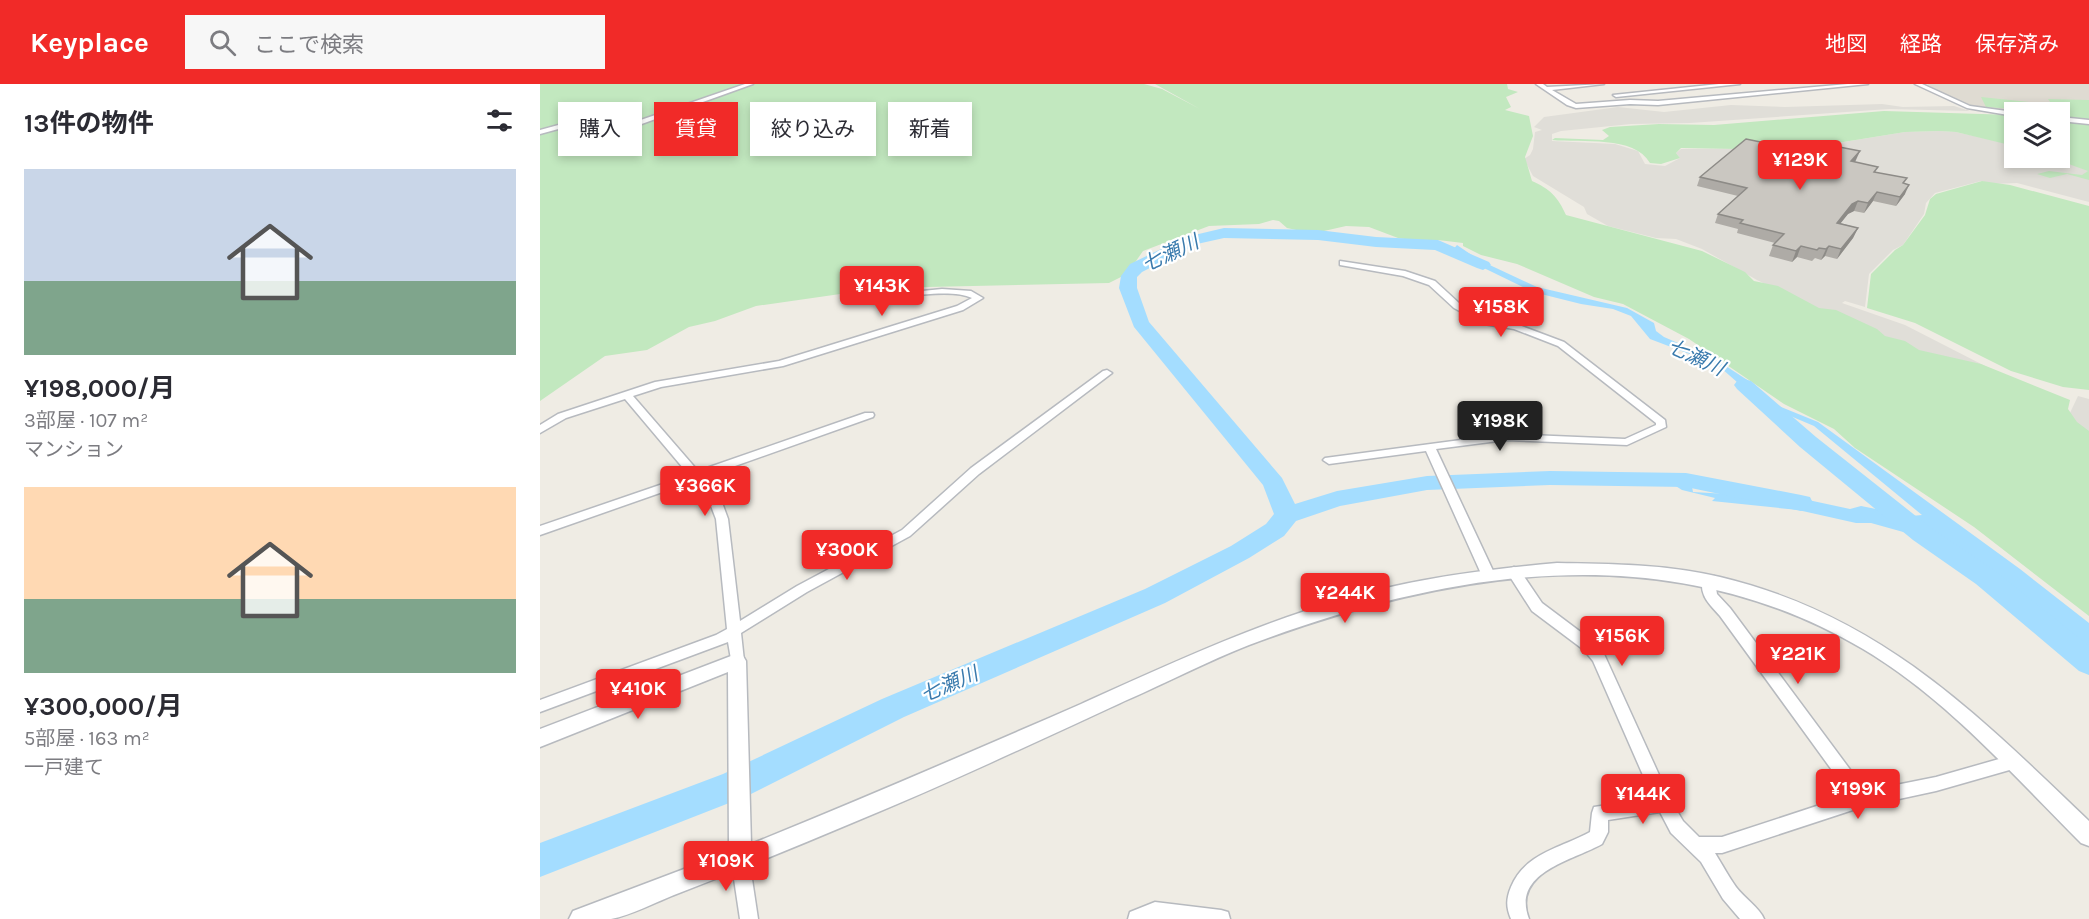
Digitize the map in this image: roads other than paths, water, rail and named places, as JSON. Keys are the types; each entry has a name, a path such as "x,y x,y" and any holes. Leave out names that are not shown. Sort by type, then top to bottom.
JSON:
{"street":[{"path":"540,132 579,122 630,125 750,84"},
{"path":"1539,84 1576,106 1713,98 1865,84"},
{"path":"1546,89 1601,84"},
{"path":"1683,84 1713,98"},
{"path":"1609,95 1737,84"},
{"path":"1764,84 1782,92"},
{"path":"1918,84 1969,107 2004,112"},
{"path":"1561,99 1585,97"},
{"path":"2070,119 2089,122"},
{"path":"1329,460 1506,437 1628,442 1661,427 1661,422 1561,344 1516,327 1486,322 1458,306 1432,283 1406,274 1343,263"},
{"path":"540,430 555,419 626,394 682,378 780,364 951,311 979,298 969,291 952,291 863,300"},
{"path":"540,706 721,639 802,589 914,527 975,471 1107,373"},
{"path":"626,394 714,497 722,519 735,631 739,694 740,851 749,919"},
{"path":"540,531 869,415"},
{"path":"1429,446 1488,575"},
{"path":"581,919 740,851 897,795 1227,647 1286,623 1406,589 1514,572 1643,570 1709,579 1790,604 1870,645 1928,686 2013,762 2089,836"},
{"path":"1514,572 1537,607 1588,646 1599,658 1664,804 1677,828 1698,845 1729,893 1743,910 1755,919"},
{"path":"1709,579 1710,596 1725,612 1862,799"},
{"path":"540,738 737,661"},
{"path":"1698,845 1722,845 1862,799 1936,784 2013,762"},
{"path":"1520,919 1515,899 1531,869 1542,861 1596,838 1599,832 1600,813 1664,804"},
{"path":"1137,919 1155,911 1221,919"}],"water":[{"path":"1457,245 1479,260 1537,287 1627,308 1654,323 1656,331 1664,337 1715,359 1755,385 1757,389 1752,390 1776,405 1818,422 2020,569 2089,623 2089,651 2010,584 1957,547 1871,523 1856,523 1798,510 1712,501 1715,498 1682,490 1671,483 1651,483 1654,480 1673,479 1645,474 1680,475 1683,486 1692,487 1693,492 1799,498 1850,509 1861,506 1911,516 1922,515 1814,426 1762,404 1721,368 1650,339 1631,316 1613,309 1533,292 1451,252"}],"waterway":[{"name":"七瀬川","path":"1287,515 1274,483 1140,323 1128,288 1129,276 1136,268 1192,240 1224,233 1318,235 1376,242 1438,245 1483,265"},
{"name":"七瀬川","path":"1744,385 1808,442 1922,534 1985,577 2089,663"},
{"path":"1287,515 1337,499 1427,483 1550,478 1686,480 1801,503"},
{"name":"七瀬川","path":"540,860 735,785 893,708 1155,596 1240,552 1275,530 1287,515"}]}
